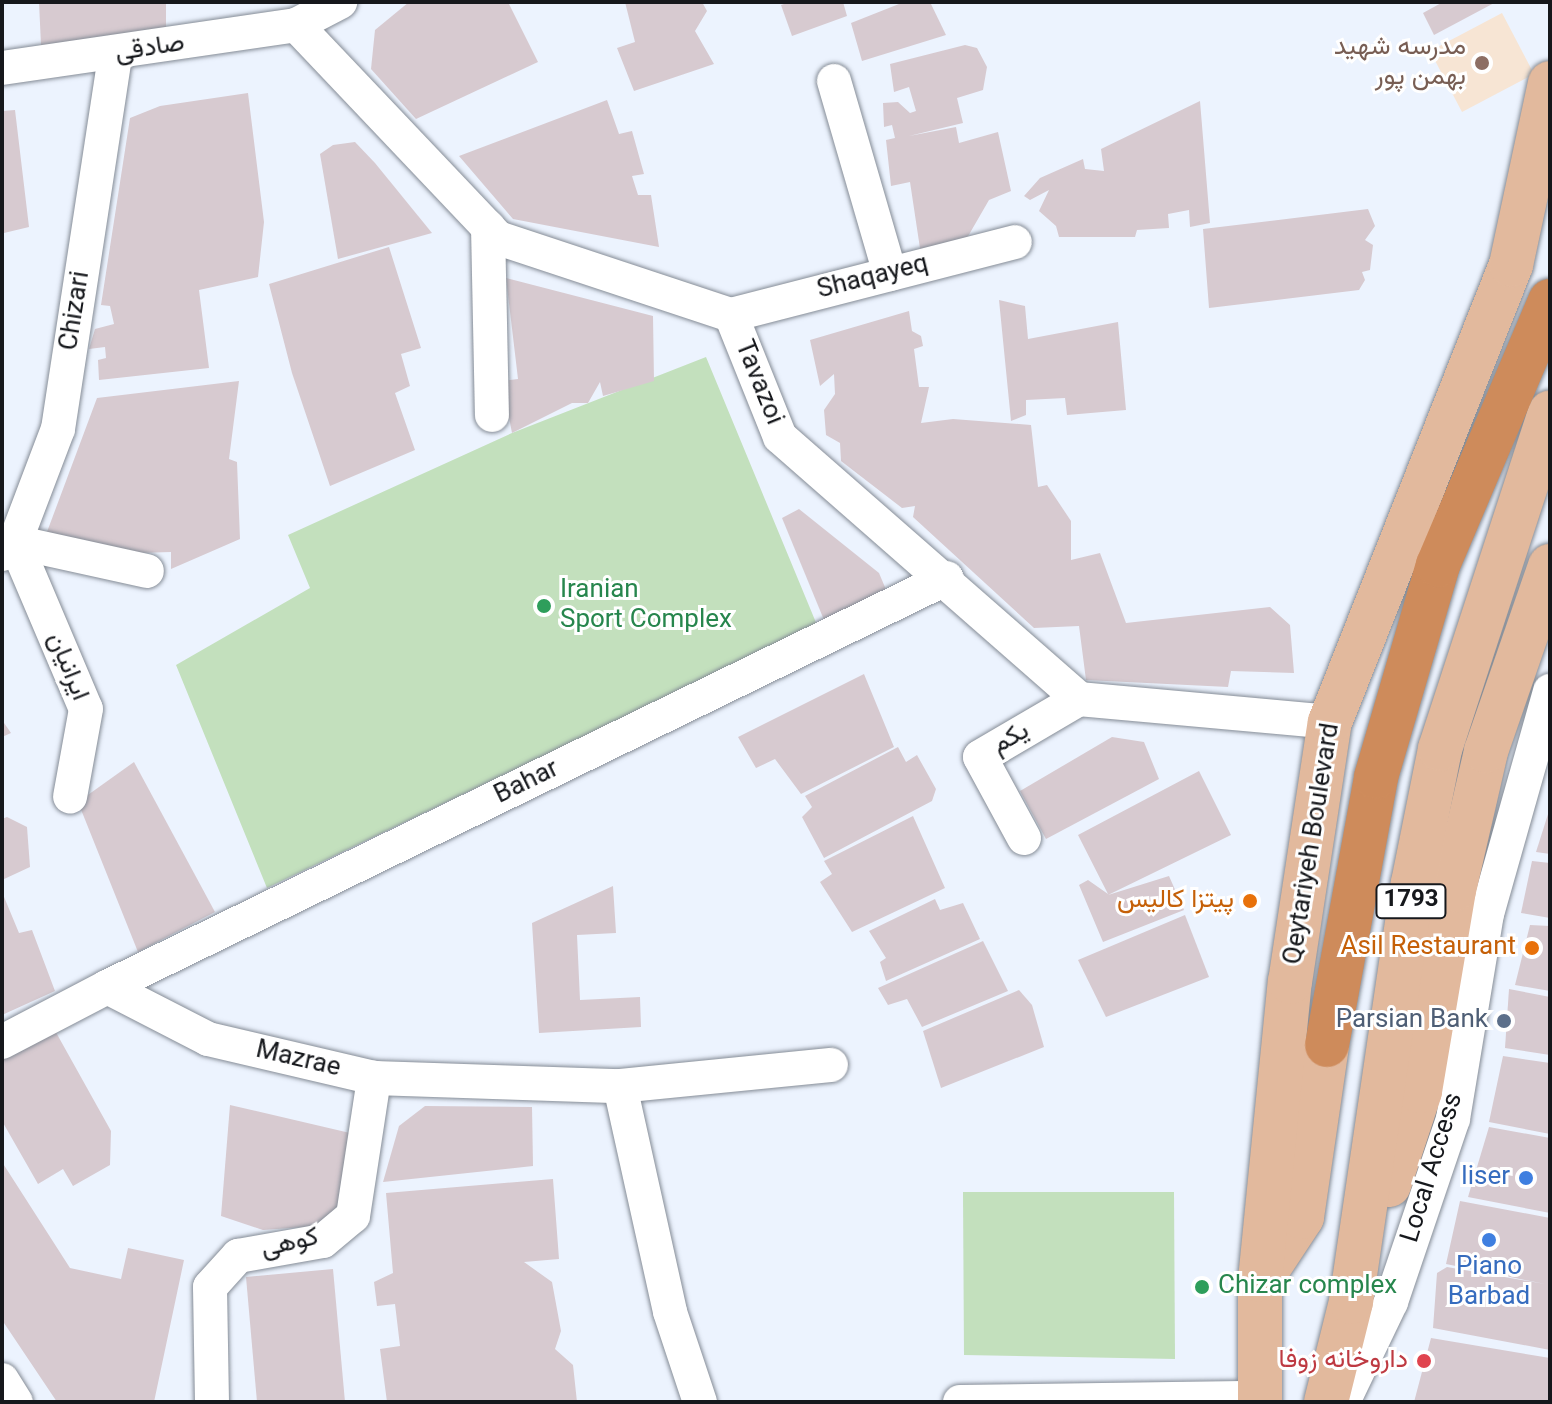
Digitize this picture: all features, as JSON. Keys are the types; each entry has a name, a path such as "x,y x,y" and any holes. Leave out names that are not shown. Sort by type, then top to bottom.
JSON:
{"highway":[{"path":"1327,1045 1376,777 1438,565 1550,301"}],"main road":[{"name":"Qeytariyeh Boulevard","path":"1261,1400 1260,1280 1290,982 1330,722 1511,265 1550,83"},
{"name":"1793","path":"1326,1402 1351,1302 1413,883 1440,749 1550,413"},
{"path":"1507,539 1550,452"},
{"path":"1351,1302 1420,1091 1454,890 1486,751 1550,566"},
{"path":"1260,1280 1302,1217 1327,1045"}],"street":[{"name":"صادقی","path":"2,68 115,55 340,2"},
{"name":"Tavazoi","path":"296,13 498,238 731,315 780,437 947,578 1079,699"},
{"name":"Chizari","path":"9,548 58,429 115,55"},
{"path":"834,81 890,274"},
{"path":"488,227 492,415"},
{"name":"Shaqayeq","path":"731,315 1015,242"},
{"path":"9,548 147,571"},
{"name":"ایرانیان","path":"9,548 86,709 70,797"},
{"name":"Bahar","path":"107,987 947,578"},
{"name":"Local Access","path":"1343,1402 1391,1302 1453,1119 1487,914 1550,691"},
{"path":"1079,699 1330,722"},
{"name":"یکم","path":"1024,838 980,757 1079,699"},
{"path":"2,1042 107,987"},
{"name":"Mazrae","path":"107,987 208,1039 374,1078 620,1086 831,1065"},
{"name":"کوهی","path":"212,1402 210,1287 238,1256 323,1241 353,1216 374,1078"},
{"path":"620,1086 670,1312 700,1402"},
{"path":"2,1380 16,1402"},
{"path":"960,1402 1261,1400"}],"shaded area":[{"name":"مدرسه شهید بهمن پور","path":"1502,13 1534,74 1462,112 1430,51"}],"green space":[{"name":"Iranian Sport Complex","path":"706,357 817,625 267,888 176,665 310,588 288,535 512,433"},
{"path":"963,1192 1174,1192 1175,1359 964,1355"}],"building":[{"path":"39,2 166,2 166,39 41,45"},
{"path":"409,2 508,2 538,62 416,119 371,69 375,30"},
{"path":"625,2 702,2 707,11 695,31 714,64 634,91 617,48 635,42"},
{"path":"790,2 843,2 847,16 792,36 781,5"},
{"path":"904,2 930,2 946,35 862,61 851,23"},
{"path":"1443,2 1496,2 1434,35 1423,13"},
{"path":"965,45 977,48 987,67 983,90 957,98 963,123 909,136 956,127 959,143 998,132 1011,191 989,200 963,245 921,255 910,182 891,186 886,140 895,138 892,125 884,127 883,103 898,102 910,113 916,111 909,87 894,92 890,64"},
{"path":"248,93 264,222 258,277 199,290 209,368 99,380 98,360 106,358 105,347 89,349 95,329 114,324 110,306 101,305 130,118 160,106"},
{"path":"607,100 619,134 632,131 644,174 632,176 638,195 651,195 659,247 513,219 459,156"},
{"path":"1200,101 1210,223 1190,227 1189,210 1168,214 1169,228 1137,230 1135,237 1059,237 1056,226 1039,211 1049,190 1030,200 1024,196 1040,178 1083,159 1085,169 1104,171 1101,149"},
{"path":"15,110 29,227 4,233 2,286 2,111"},
{"path":"355,142 432,233 338,259 320,154 333,145"},
{"path":"1368,209 1375,226 1365,240 1373,245 1370,270 1362,272 1365,280 1359,290 1209,308 1203,229"},
{"path":"389,247 421,348 401,354 410,386 395,393 415,450 330,486 292,373 269,284"},
{"path":"506,278 653,316 654,381 603,396 600,382 588,403 572,403 512,433 502,381 518,379"},
{"path":"999,300 1025,306 1028,339 1118,322 1126,410 1067,415 1065,398 1026,400 1026,415 1011,421"},
{"path":"909,311 912,331 921,336 923,346 914,349 919,387 929,387 921,423 953,419 1031,425 1038,487 1047,485 1071,521 1071,560 1100,553 1126,623 1270,607 1290,625 1294,673 1231,671 1228,687 1086,680 1079,626 1034,628 913,517 915,506 902,508 841,461 840,443 826,435 824,410 835,394 834,374 820,386 810,340"},
{"path":"239,381 229,459 237,462 240,539 171,569 171,552 38,556 97,398"},
{"path":"799,509 879,573 887,592 824,620 782,518"},
{"path":"864,674 894,747 801,794 775,759 756,768 738,737"},
{"path":"2,720 11,733 2,737"},
{"path":"1112,737 1144,742 1159,779 1046,839 1020,791"},
{"path":"898,747 906,762 917,755 936,789 932,801 824,858 802,817 812,807 805,796"},
{"path":"134,762 215,912 138,952 78,802"},
{"path":"1199,771 1231,835 1108,895 1169,876 1184,910 1103,942 1079,885 1088,880 1108,894 1078,835"},
{"path":"1549,811 1550,854 1536,852"},
{"path":"913,816 945,888 852,932 820,882 832,874 824,861"},
{"path":"7,817 27,827 30,867 2,880 2,819"},
{"path":"1532,861 1550,863 1550,918 1521,913"},
{"path":"613,886 616,933 577,935 580,1000 640,997 641,1027 539,1033 532,923"},
{"path":"2,892 19,933 32,930 55,991 2,1015"},
{"path":"935,899 940,910 963,903 980,939 886,981 880,962 886,958 869,931"},
{"path":"1185,915 1209,977 1106,1017 1078,960"},
{"path":"1530,925 1550,926 1550,991 1515,985"},
{"path":"983,941 1008,991 922,1027 907,999 888,1005 878,988"},
{"path":"1509,989 1550,997 1550,1055 1505,1048"},
{"path":"1019,990 1032,1005 1044,1047 941,1088 923,1031"},
{"path":"53,1027 111,1131 110,1165 73,1186 63,1169 38,1184 2,1121 2,1056"},
{"path":"1503,1056 1550,1063 1550,1134 1489,1122"},
{"path":"230,1105 350,1133 339,1205 318,1226 263,1230 221,1216"},
{"path":"425,1106 532,1107 533,1166 383,1182 399,1126"},
{"path":"1489,1127 1550,1138 1550,1213 1468,1197"},
{"path":"2,1162 70,1268 121,1279 128,1248 184,1260 154,1402 57,1402 2,1320"},
{"path":"553,1179 559,1259 524,1262 552,1282 561,1331 555,1349 573,1365 577,1402 387,1402 380,1349 400,1346 395,1304 377,1306 374,1282 393,1273 386,1193"},
{"path":"1460,1201 1550,1218 1550,1350 1433,1328 1437,1273 1447,1267 1545,1284 1446,1264"},
{"path":"333,1269 345,1402 257,1402 246,1277"},
{"path":"1431,1338 1550,1358 1550,1402 1414,1402"}],"place":[{"name":"مدرسه شهید بهمن پور","path":"1482,63"},
{"name":"Iranian Sport Complex","path":"544,606"},
{"name":"پیتزا کالیس","path":"1250,901"},
{"name":"Asil Restaurant","path":"1532,948"},
{"name":"Parsian Bank","path":"1504,1021"},
{"name":"liser","path":"1526,1178"},
{"name":"Piano Barbad","path":"1489,1240"},
{"name":"Chizar complex","path":"1202,1287"},
{"name":"داروخانه زوفا","path":"1424,1361"}]}
